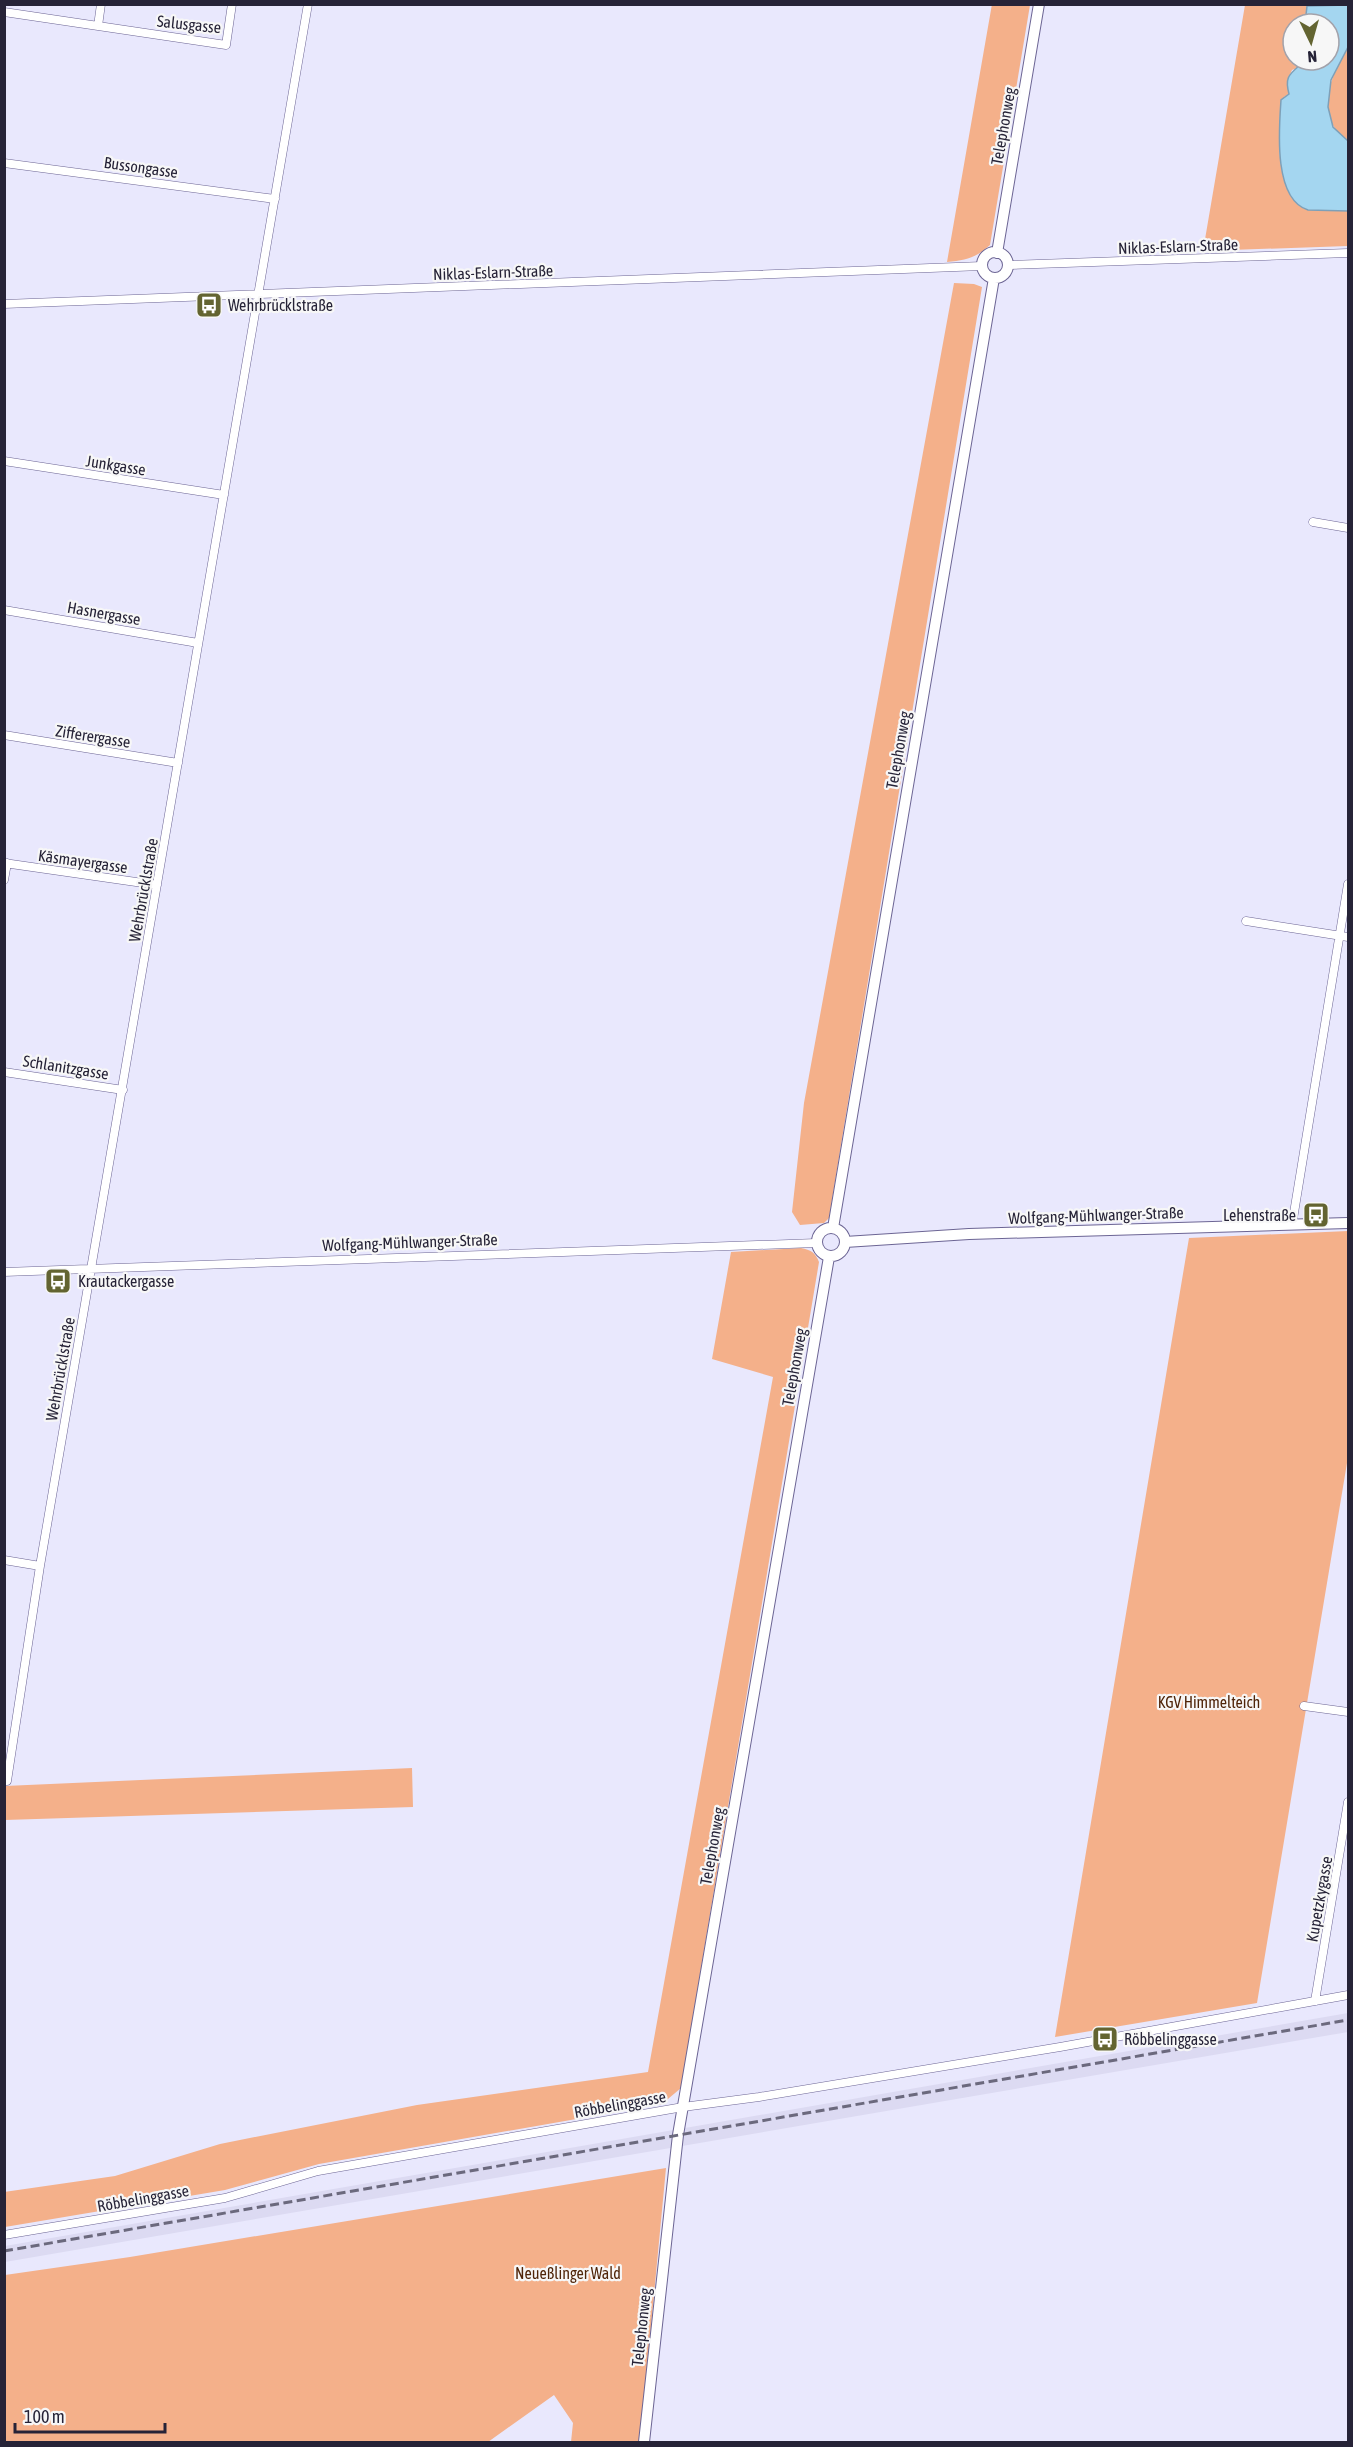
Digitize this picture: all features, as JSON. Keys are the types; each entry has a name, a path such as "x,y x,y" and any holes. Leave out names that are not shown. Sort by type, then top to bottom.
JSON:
{"street":[{"path":"98,26 101,4"},
{"name":"Salusgasse","path":"4,12 226,45 232,4"},
{"name":"Wehrbrücklstraße","path":"6,1781 40,1566 308,4"},
{"name":"Telephonweg","path":"997,253 1039,4"},
{"name":"Bussongasse","path":"4,163 274,199"},
{"name":"Niklas-Eslarn-Straße","path":"1008,265 1348,252"},
{"path":"997,253 1005,257 1008,265 1005,273 994,278 986,274 982,266 988,254 997,253"},
{"name":"Niklas-Eslarn-Straße","path":"4,304 982,266"},
{"name":"Telephonweg","path":"832,1228 994,278"},
{"name":"Junkgasse","path":"4,461 224,495"},
{"path":"1313,522 1348,528"},
{"name":"Hasnergasse","path":"4,610 198,643"},
{"name":"Zifferergasse","path":"4,735 178,763"},
{"path":"4,880 6,863"},
{"name":"Käsmayergasse","path":"6,863 157,885"},
{"path":"1292,1225 1344,936 1348,884"},
{"path":"1246,921 1344,936"},
{"name":"Schlanitzgasse","path":"4,1072 123,1090"},
{"name":"Wolfgang-Mühlwanger-Straße","path":"845,1242 969,1234 1348,1223"},
{"path":"832,1228 842,1232 845,1242 842,1251 834,1257 828,1257 818,1249 816,1243 821,1231 832,1228"},
{"name":"Wolfgang-Mühlwanger-Straße","path":"4,1272 816,1243"},
{"name":"Telephonweg","path":"644,2442 673,2168 828,1257"},
{"path":"4,1560 40,1566"},
{"path":"1304,1706 1348,1712"},
{"name":"Kupetzkygasse","path":"1315,2001 1348,1802"},
{"name":"Röbbelinggasse","path":"4,2235 225,2198 318,2171 683,2107 770,2095 1028,2052 1348,1995"}],"shaded area":[{"path":"1348,5 1348,47 1341,61 1341,12 1306,12 1307,6"},
{"path":"1292,72 1335,72 1331,80 1328,107 1333,127 1348,141 1348,211 1308,210 1297,203 1289,192 1284,178 1279,145 1281,100 1289,94 1288,78"},
{"path":"1348,2013 1348,2032 5,2262 5,2246"}],"green space":[{"path":"992,4 1030,5 990,245 970,258 947,262"},
{"path":"1245,5 1307,5 1306,12 1281,12 1281,72 1291,72 1287,82 1289,94 1284,97 1280,125 1280,160 1288,191 1297,203 1308,210 1348,211 1348,246 1203,251"},
{"path":"1348,47 1348,141 1337,131 1330,120 1327,108 1335,72 1341,72 1341,60"},
{"path":"954,283 974,284 982,287 829,1218 824,1223 800,1225 792,1212 804,1103"},
{"name":"KGV Himmelteich","path":"1348,1231 1348,1457 1257,2003 1055,2037 1189,1238"},
{"path":"801,1248 812,1252 819,1262 681,2088 662,2104 319,2164 225,2190 5,2227 4,2192 115,2176 220,2144 417,2105 648,2072 773,1377 712,1359 731,1252"},
{"path":"412,1768 413,1807 5,1820 5,1786"},
{"name":"Neueßlinger Wald","path":"666,2168 640,2442 571,2442 573,2423 554,2395 488,2442 5,2442 5,2275 130,2257"}],"railway":[{"path":"4,2251 1348,2020"}],"place":[{"name":"Wehrbrücklstraße","path":"209,305"},
{"name":"Lehenstraße","path":"1316,1215"},
{"name":"Krautackergasse","path":"58,1281"},
{"name":"Röbbelinggasse","path":"1105,2039"}]}
